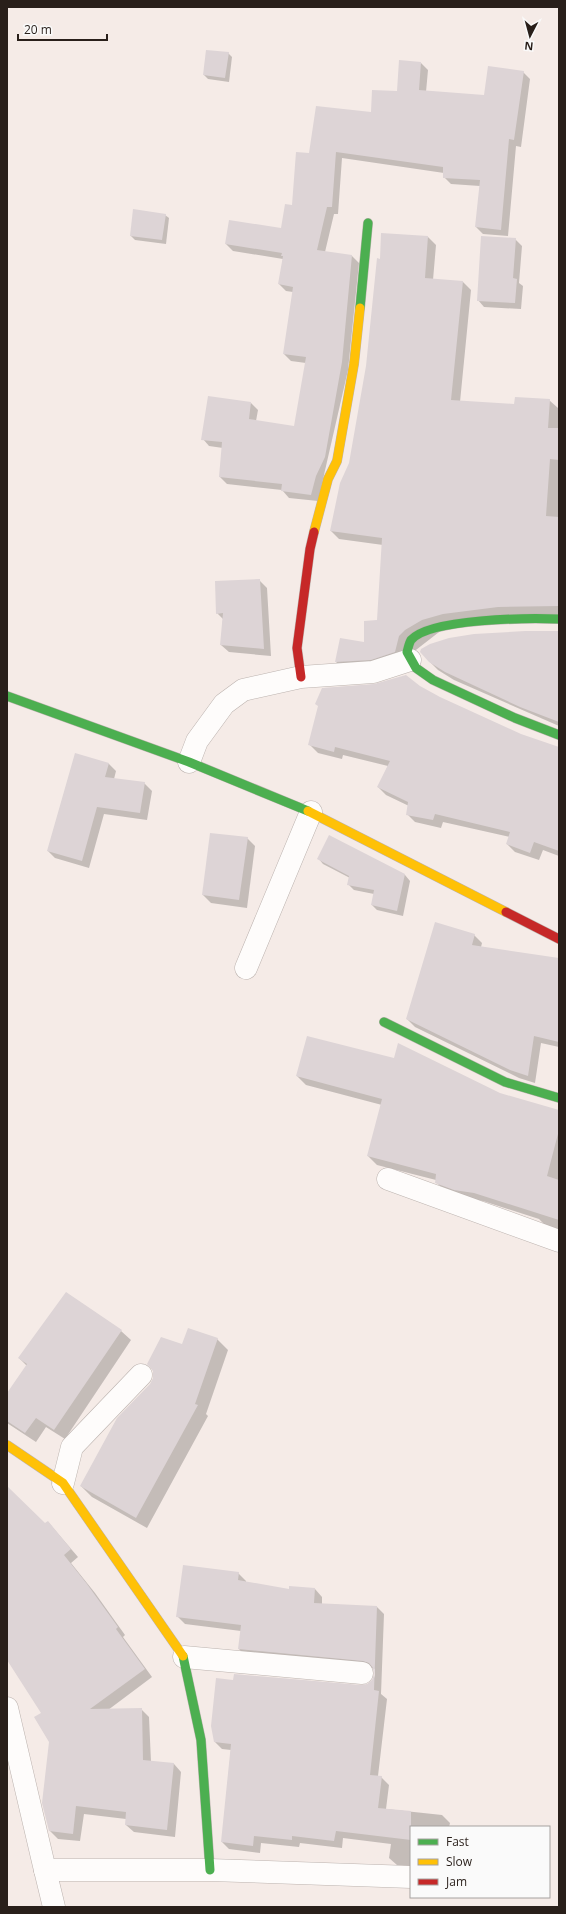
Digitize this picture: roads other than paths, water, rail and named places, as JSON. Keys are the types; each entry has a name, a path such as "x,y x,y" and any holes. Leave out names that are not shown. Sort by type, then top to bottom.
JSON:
{"street":[{"path":"301,677 297,648 310,549 328,479 337,461 354,364 368,223"},
{"path":"559,619 522,618 449,625 427,631 409,642 407,650 410,660 421,672 440,683 530,725 559,735"},
{"path":"189,762 197,741 224,704 243,690 301,677 373,672 410,660"},
{"path":"7,696 189,762 311,812 559,939"},
{"path":"246,968 311,812"},
{"path":"384,1022 505,1082 559,1098"},
{"path":"388,1179 559,1241"},
{"path":"63,1483 72,1447 141,1375"},
{"path":"7,1446 63,1483 184,1657 201,1740 210,1870"},
{"path":"184,1657 362,1673"},
{"path":"7,1708 54,1907"},
{"path":"45,1870 210,1870 410,1877"}]}
